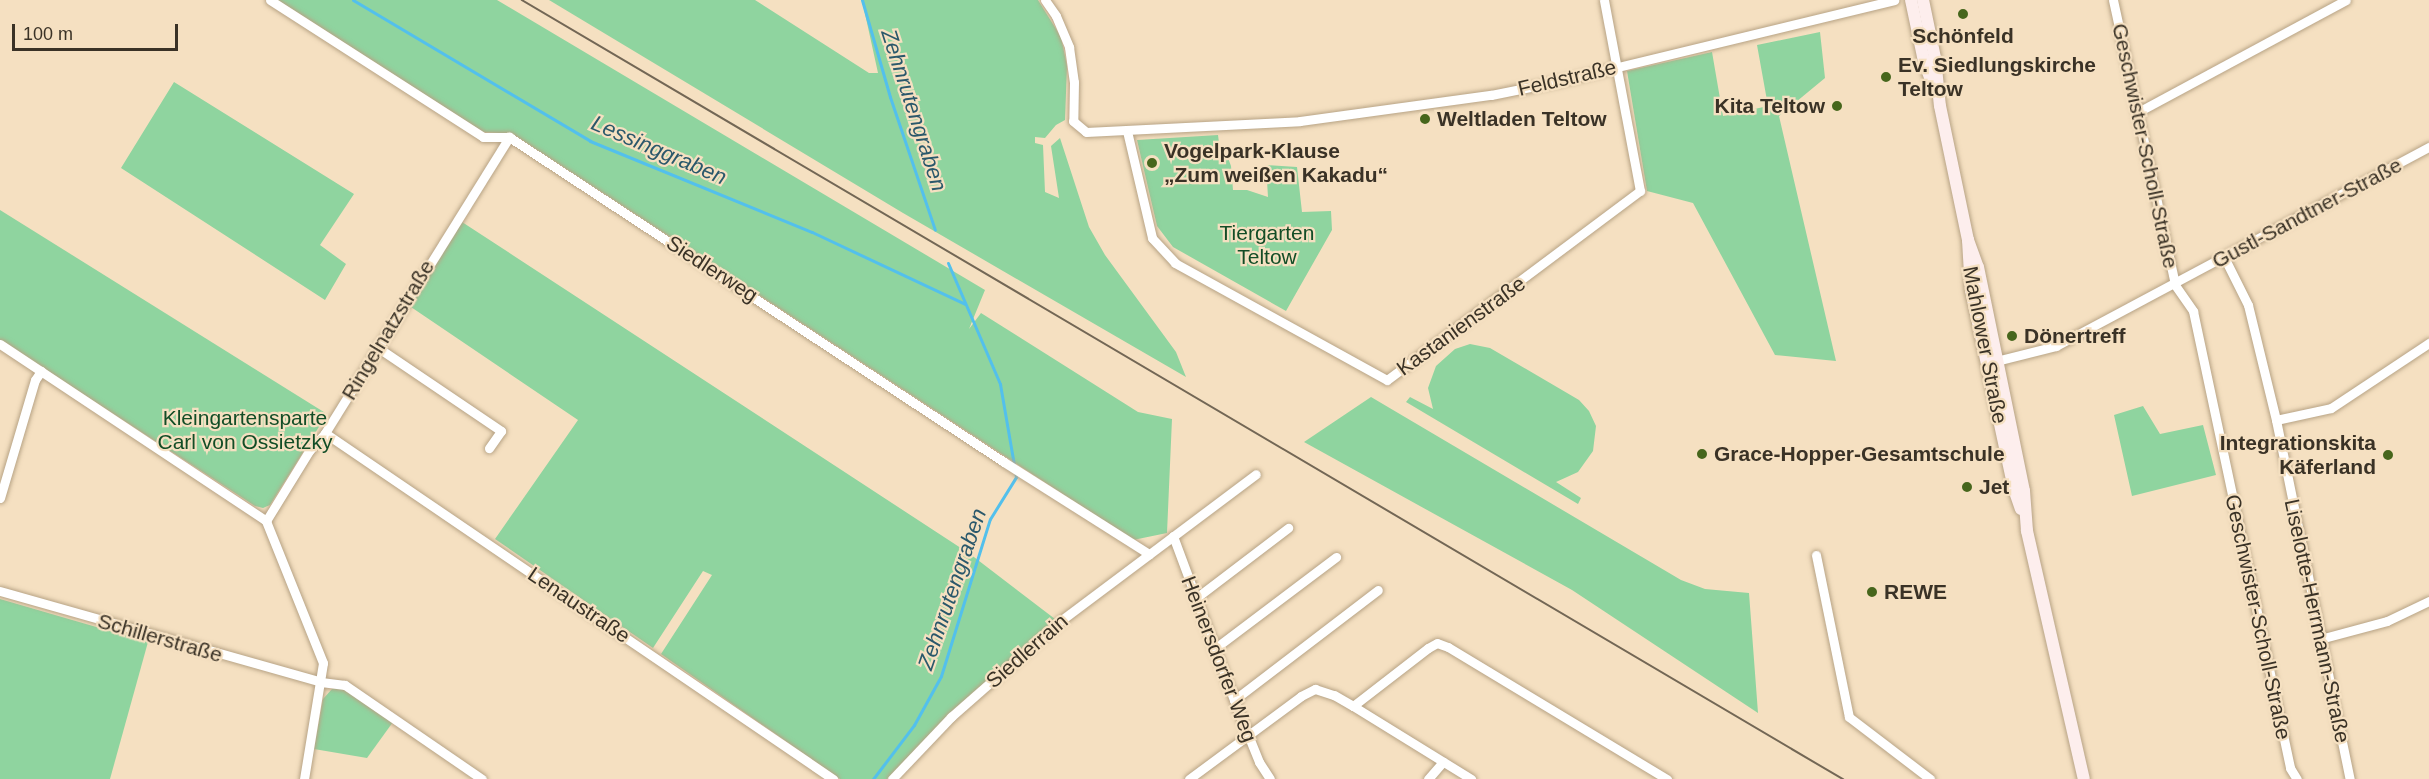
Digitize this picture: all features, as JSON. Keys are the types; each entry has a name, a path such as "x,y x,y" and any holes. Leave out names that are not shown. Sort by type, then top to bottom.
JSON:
{"main road":[{"name":"Mahlower Straße","path":"1911,0 1924,61 1940,106"},
{"name":"Mahlower Straße","path":"1923,0 1935,58 1940,106 1968,240 1971,290 1992,362 2014,489 2025,518 2084,779"}],"street":[{"name":"Siedlerweg","path":"270,0 483,137 509,137 1026,477 1149,554"},
{"name":"Feldstraße","path":"1045,0 1056,16 1069,47 1074,82 1073,121 1086,132 1300,121 1491,95 1618,67 1894,0"},
{"path":"1604,0 1618,67"},
{"name":"Geschwister-Scholl-Straße","path":"2113,0 2175,285 2193,311 2290,768 2297,779"},
{"path":"2138,112 2346,0"},
{"name":"Kastanienstraße","path":"1127,131 1152,237 1175,263 1387,380 1640,190 1618,67"},
{"name":"Ringelnatzstraße","path":"266,520 309,451 325,433 509,137"},
{"name":"Gustl-Sandtner-Straße","path":"1992,362 2056,346 2175,285 2429,147"},
{"name":"Liselotte-Herrmann-Straße","path":"2224,257 2248,305 2276,420 2349,779"},
{"path":"2276,420 2331,408 2429,343"},
{"path":"0,344 266,520 323,663 304,779"},
{"path":"377,347 501,430 489,448"},
{"path":"0,498 35,380 41,371"},
{"name":"Lenaustraße","path":"325,433 833,779"},
{"path":"1173,536 1256,474"},
{"path":"1196,598 1288,528"},
{"name":"Siedlerrain","path":"892,779 951,717 1059,622 1173,536"},
{"name":"Heinersdorfer Weg","path":"1173,536 1234,700 1259,762 1270,779"},
{"path":"1816,555 1849,717 1930,779"},
{"path":"1214,649 1336,557"},
{"path":"1234,700 1378,590"},
{"name":"Schillerstraße","path":"0,591 321,682 345,685 482,779"},
{"path":"2320,639 2387,621 2429,602"},
{"path":"1353,706 1437,643 1448,647 1667,779"},
{"path":"1189,779 1301,696 1315,689 1334,695 1472,779"},
{"path":"1428,779 1443,762"}],"green space":[{"path":"278,0 497,0 985,290 969,329 981,313 1138,412 1172,419 1167,533 1133,540 513,134 483,132"},
{"path":"549,0 755,0 869,73 878,73 862,0 1038,0 1061,37 1067,66 1065,120 1056,125 1045,138 1035,137 1035,143 1043,145 1045,192 1059,198 1051,146 1060,138 1089,227 1105,255 1176,352 1186,377 903,213"},
{"path":"1820,32 1825,78 1779,116 1836,361 1775,355 1693,203 1647,191 1627,71 1712,52 1723,116 1768,106 1757,45"},
{"path":"174,82 354,194 320,245 346,264 325,300 121,168"},
{"name":"Tiergarten Teltow","path":"1218,135 1221,158 1228,158 1231,166 1233,190 1247,190 1268,197 1266,165 1297,167 1302,212 1331,211 1332,230 1286,311 1173,247 1157,226 1137,140"},
{"name":"Kleingartensparte Carl von Ossietzky","path":"0,210 327,414 270,505 263,508 255,506 0,340"},
{"path":"462,222 970,554 1055,619 951,717 892,779 840,779 661,654 712,575 703,571 653,648 495,539 578,420 408,305"},
{"path":"1470,344 1490,348 1579,400 1589,411 1596,426 1593,451 1578,472 1556,482 1581,498 1578,504 1406,402 1410,397 1433,409 1428,388 1436,366 1455,349"},
{"path":"1371,397 1681,580 1705,589 1749,593 1758,713 1572,590 1304,442"},
{"path":"2143,406 2160,434 2203,425 2216,475 2132,496 2114,415"},
{"path":"0,599 148,642 110,779 0,779"},
{"path":"332,689 348,690 393,722 367,758 314,749 323,699"}],"waterway":[{"name":"Lessinggraben","path":"353,0 590,141 812,232 965,304"},
{"name":"Zehnrutengraben","path":"862,0 890,97 935,230"},
{"name":"Zehnrutengraben","path":"948,263 1000,384 1014,465"},
{"name":"Zehnrutengraben","path":"873,779 914,725 941,676 990,519 1016,477 1015,471"}],"tram line":[{"path":"522,0 1843,779"}],"place":[{"name":"Schönfeld","path":"1963,14"},
{"name":"Ev. Siedlungskirche Teltow","path":"1886,77"},
{"name":"Kita Teltow","path":"1837,106"},
{"name":"Weltladen Teltow","path":"1425,119"},
{"name":"Vogelpark-Klause „Zum weißen Kakadu“","path":"1152,163"},
{"name":"Dönertreff","path":"2012,336"},
{"name":"Grace-Hopper-Gesamtschule","path":"1702,454"},
{"name":"Integrationskita Käferland","path":"2388,455"},
{"name":"Jet","path":"1967,487"},
{"name":"REWE","path":"1872,592"}]}
